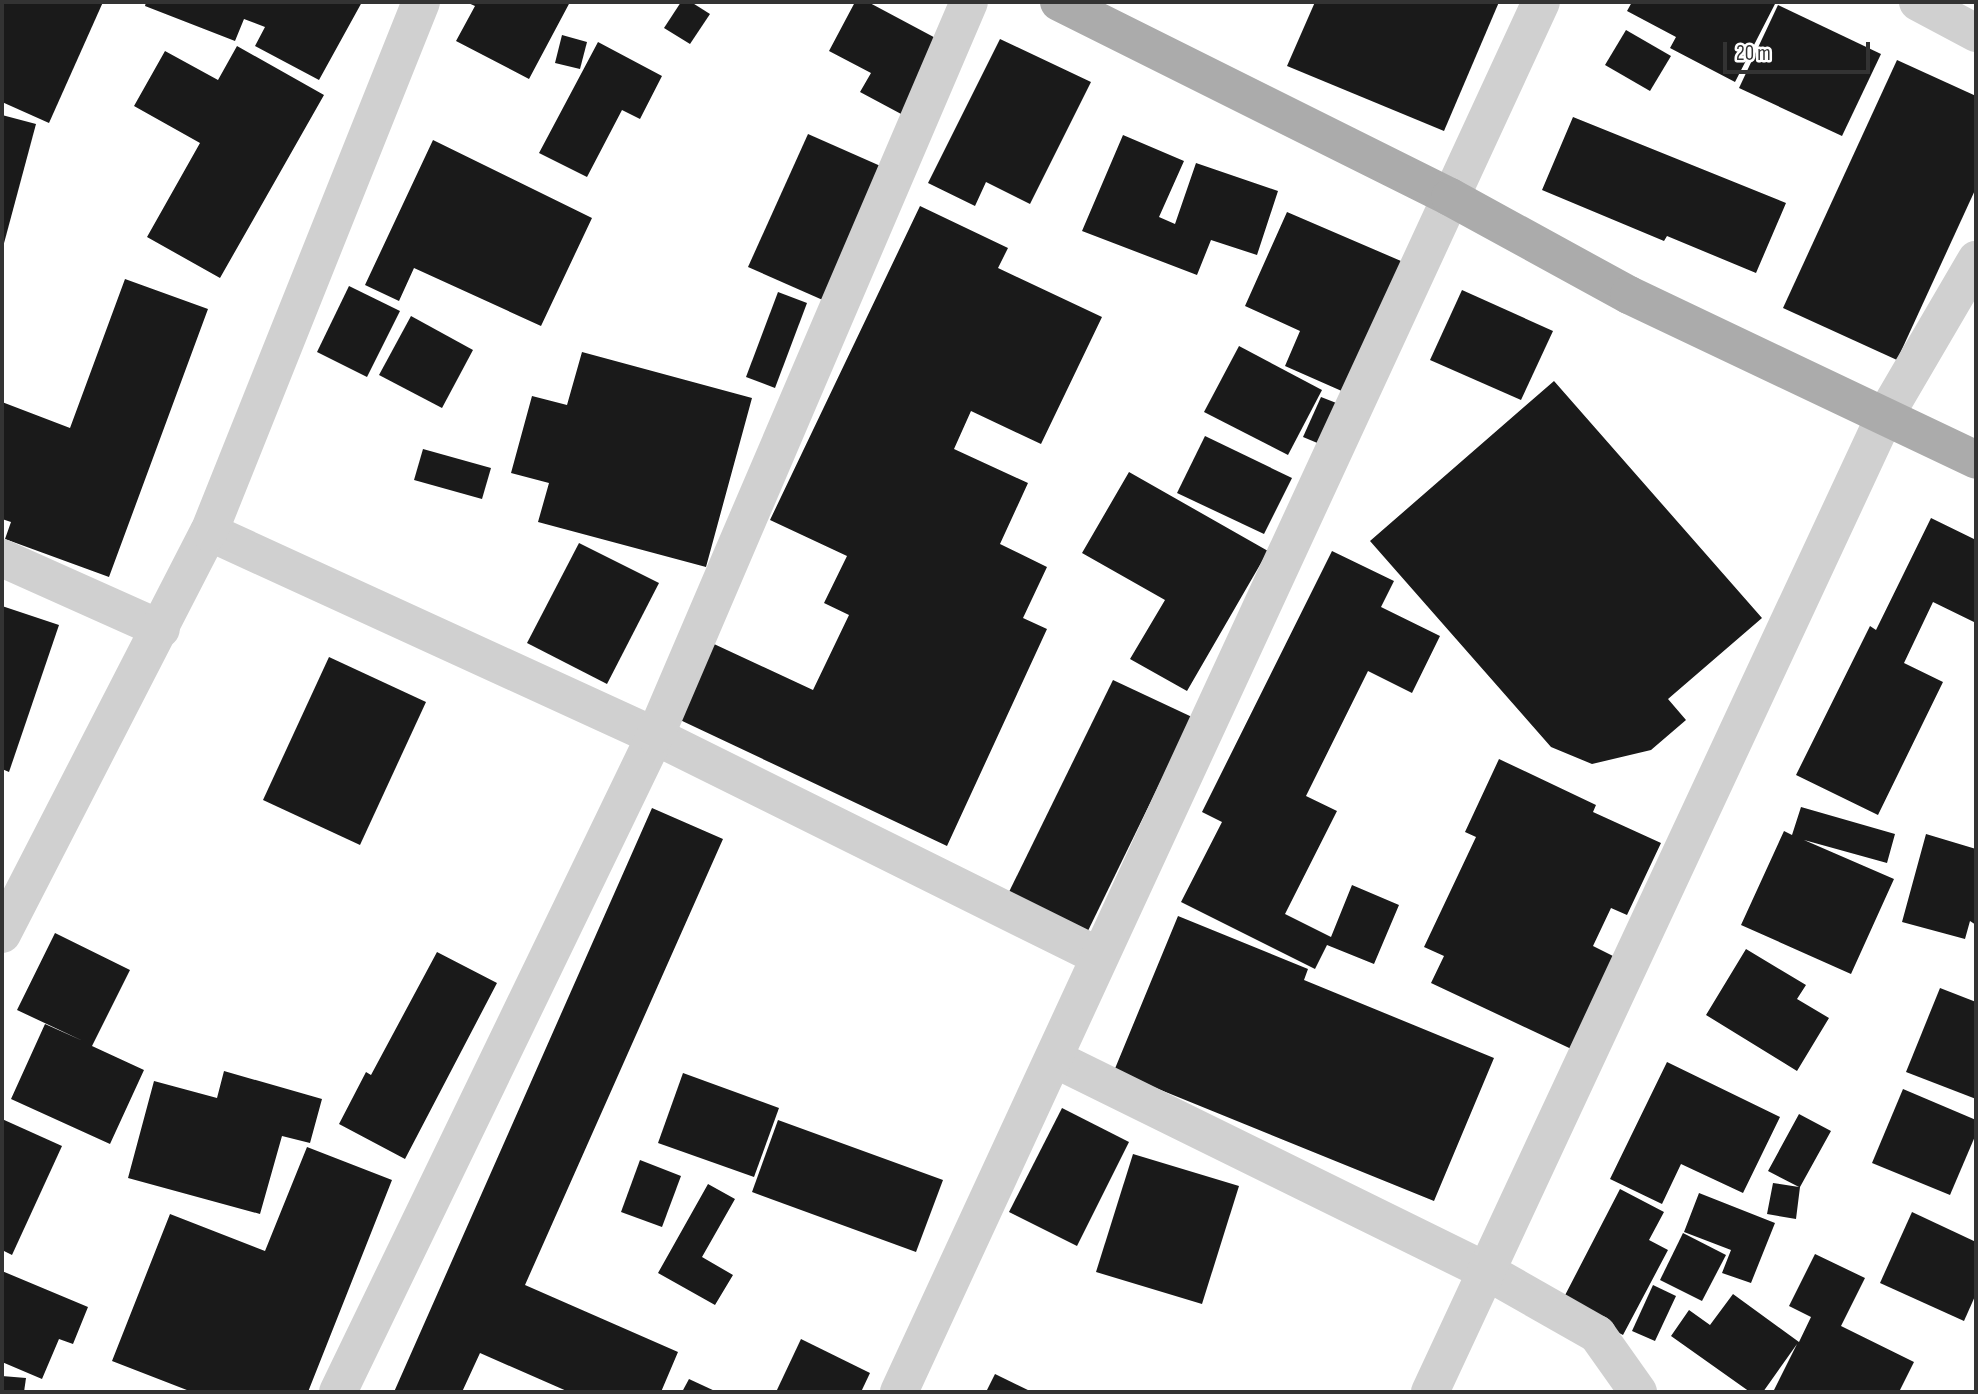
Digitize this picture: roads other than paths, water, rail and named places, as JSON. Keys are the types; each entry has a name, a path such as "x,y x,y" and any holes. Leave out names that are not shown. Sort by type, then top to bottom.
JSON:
{"main road":[{"path":"1059,2 1450,197 1629,295 1976,460"}],"street":[{"path":"2,934 209,531 421,2"},
{"path":"338,1392 655,736 969,2"},
{"path":"899,1392 1055,1059 1098,956 1541,2"},
{"path":"1918,2 1976,33"},
{"path":"1430,1392 1885,416 1976,260"},
{"path":"209,531 655,736 1098,956"},
{"path":"2,558 161,629"},
{"path":"1055,1059 1486,1271 1597,1334 1638,1392"}]}
